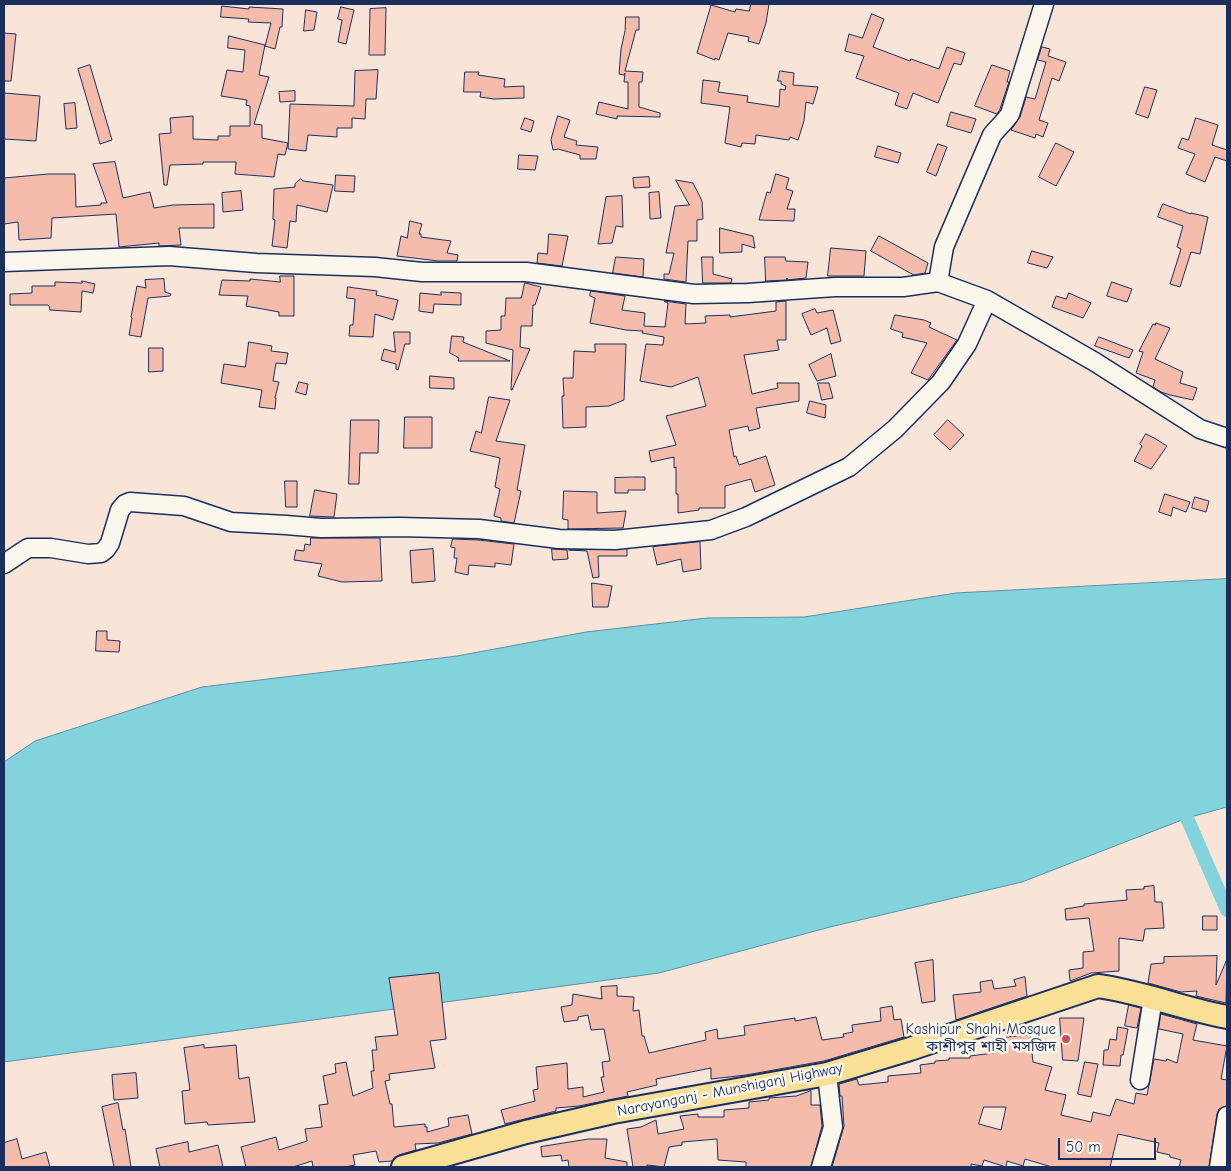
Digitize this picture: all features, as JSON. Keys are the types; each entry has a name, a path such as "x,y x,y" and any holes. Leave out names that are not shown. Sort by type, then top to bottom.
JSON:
{"main road":[{"name":"Narayanganj - Munshiganj Highway","path":"417,1165 526,1132 613,1112 827,1074 937,1040 1098,986 1153,998 1199,1012 1227,1017"}],"street":[{"path":"938,282 947,238 992,135 1010,114 1044,4"},
{"path":"4,262 169,256 256,263 376,267 422,272 526,272 694,294 748,293 835,287 903,287 938,282 987,300 1095,362 1200,429 1227,438"},
{"path":"4,564 28,548 51,548 88,554 101,553 106,550 110,543 120,510 125,504 130,502 184,506 231,522 320,528 400,527 479,529 559,539 615,540 711,530 746,517 849,467 887,436 940,382 967,344 987,300"},
{"path":"1140,1080 1153,998"},
{"path":"821,1167 832,1130 827,1074"},
{"path":"1219,1167 1227,1116"}],"water":[{"path":"1227,579 1227,807 1187,818 1022,882 830,927 659,973 4,1062 4,762 35,741 202,687 457,656 586,632 707,618 804,617 956,593"}],"building":[{"path":"751,4 769,4 766,23 759,44 748,41 749,37 728,33 719,60 697,53 711,5 735,12 736,9 749,11"},
{"path":"222,6 249,9 249,7 283,9 282,27 280,27 275,49 265,46 271,23 248,22 249,19 221,17"},
{"path":"341,7 354,10 346,44 338,42 342,20 338,19"},
{"path":"386,8 385,55 369,55 370,9"},
{"path":"306,10 317,12 314,30 304,31"},
{"path":"872,14 884,19 873,47 910,61 911,59 939,69 947,47 965,53 961,65 954,63 938,103 913,93 907,109 895,105 899,93 856,78 864,56 845,51 849,34 862,38"},
{"path":"626,17 639,17 639,30 636,30 625,71 643,72 642,82 639,82 639,107 660,113 660,117 617,116 617,119 596,114 599,102 628,109 628,82 624,82 625,73 624,75 619,74"},
{"path":"4,33 16,34 11,81 4,81"},
{"path":"229,36 265,45 259,75 269,77 254,124 262,125 262,138 288,143 285,155 278,154 274,177 235,174 236,162 203,162 203,164 170,165 167,185 164,185 159,134 171,133 170,118 193,116 193,139 218,140 218,136 230,136 230,126 250,126 250,106 246,105 247,100 221,96 227,70 243,72 245,50 228,48"},
{"path":"1042,47 1050,49 1048,56 1066,62 1059,81 1052,78 1039,120 1048,123 1043,137 1036,134 1035,138 1011,130 1020,117 1026,97 1035,99 1046,62 1038,60"},
{"path":"90,65 112,140 100,144 78,69"},
{"path":"992,65 1010,71 1007,82 1009,82 997,114 975,106"},
{"path":"378,70 376,99 366,99 365,119 352,118 352,128 337,128 337,137 308,135 306,151 288,149 290,104 354,106 355,71"},
{"path":"780,71 794,73 793,85 818,87 813,104 806,102 804,121 798,140 790,137 789,140 756,135 755,144 742,143 741,147 725,143 730,107 701,103 703,80 720,82 718,92 748,96 747,102 779,107 780,89 785,90 786,86 781,84 781,81 778,81"},
{"path":"465,72 479,72 478,75 505,79 504,87 524,86 524,98 494,99 480,97 481,92 464,92"},
{"path":"1145,87 1157,90 1148,118 1136,114"},
{"path":"295,91 295,101 280,102 279,92"},
{"path":"4,93 40,96 36,141 4,139"},
{"path":"75,103 77,128 66,129 64,104"},
{"path":"951,112 976,119 971,133 947,126"},
{"path":"558,116 570,120 564,137 577,141 576,145 598,147 596,159 580,159 580,155 558,149 553,150 551,140"},
{"path":"525,118 534,121 531,132 521,129"},
{"path":"1196,118 1218,125 1212,145 1227,150 1227,161 1215,157 1205,182 1186,174 1195,154 1178,148 1182,138 1188,140"},
{"path":"1056,143 1074,152 1056,186 1039,177"},
{"path":"938,144 947,147 936,176 927,172"},
{"path":"878,146 901,153 898,163 875,157"},
{"path":"519,155 538,156 535,170 518,169"},
{"path":"115,162 123,198 150,192 154,208 173,205 214,204 214,228 179,228 181,245 159,246 159,243 119,247 116,214 52,218 51,238 19,240 18,222 4,224 4,178 48,174 75,174 76,207 101,205 101,203 107,203 93,164"},
{"path":"776,174 789,178 786,189 793,191 787,209 795,209 794,221 759,220 767,192 770,193"},
{"path":"336,175 355,176 354,192 335,191"},
{"path":"649,177 650,187 634,188 633,178"},
{"path":"301,179 303,181 333,185 327,212 297,205 296,222 290,221 287,248 272,246 275,220 273,219 274,189 295,187 295,184"},
{"path":"676,180 693,183 702,201 703,219 697,220 697,241 688,241 686,282 664,279 664,274 669,274 674,253 666,253 675,206 689,205"},
{"path":"241,191 243,210 223,212 222,193"},
{"path":"659,192 661,218 650,219 649,193"},
{"path":"622,196 623,227 616,226 612,243 598,244 606,197"},
{"path":"1163,204 1191,214 1208,217 1200,254 1191,252 1180,287 1170,284 1181,249 1177,247 1183,226 1158,217"},
{"path":"410,221 422,224 419,234 421,234 421,237 451,241 447,253 458,255 457,261 438,261 397,256 401,236 407,238"},
{"path":"720,228 753,236 755,248 742,244 742,252 720,253"},
{"path":"549,234 568,236 562,266 537,263 538,253 547,254"},
{"path":"879,236 928,263 925,273 914,275 871,251"},
{"path":"831,248 866,251 864,276 828,276"},
{"path":"1032,251 1053,257 1047,268 1028,263"},
{"path":"616,257 644,259 643,277 613,273"},
{"path":"702,257 713,257 713,274 732,279 731,283 703,283"},
{"path":"765,257 785,257 786,261 808,262 806,278 766,281"},
{"path":"280,276 294,276 294,316 279,316 279,312 246,306 248,296 219,295 222,280 250,281 250,279 280,282"},
{"path":"164,279 165,292 171,294 170,296 148,298 141,337 129,335 137,286 146,288 145,280"},
{"path":"82,281 95,284 93,293 82,291 81,312 50,310 48,305 10,305 10,294 32,293 32,286 55,286 55,282 82,283"},
{"path":"1112,282 1132,289 1127,302 1107,296"},
{"path":"525,283 541,287 535,305 533,305 532,326 521,326 520,347 530,349 511,390 513,350 486,343 486,331 501,330 501,316 505,316 506,298 521,298"},
{"path":"348,287 377,291 376,295 398,300 393,320 375,314 373,337 349,336 350,325 353,325 355,299 347,298"},
{"path":"591,291 625,296 622,310 645,313 644,326 665,327 668,303 664,301 686,304 685,324 706,323 705,316 730,315 730,317 776,311 776,302 786,301 786,340 777,340 779,350 744,355 752,394 778,388 777,383 799,383 799,401 756,408 760,428 749,431 748,426 729,430 734,457 736,456 739,465 766,456 775,485 755,492 751,479 725,486 725,508 699,508 699,510 678,513 674,457 651,462 649,451 676,445 666,416 706,406 698,377 671,387 640,381 646,344 663,345 664,337 642,333 643,331 626,330 590,323 595,298 590,296"},
{"path":"441,292 461,293 461,305 434,304 433,313 419,311 420,293 441,295"},
{"path":"1069,293 1091,303 1083,318 1052,307 1056,296 1066,299"},
{"path":"815,309 817,313 833,310 841,341 831,344 827,328 811,335 802,314"},
{"path":"895,315 924,320 931,323 929,327 957,340 928,380 911,373 927,343 902,337 903,333 891,329"},
{"path":"1156,323 1170,328 1155,359 1183,372 1180,383 1197,388 1193,400 1161,392 1153,387 1155,380 1136,373 1143,352 1139,351 1153,324 1155,325"},
{"path":"394,332 410,332 410,344 405,344 398,370 396,369 396,364 381,360 384,349 395,352"},
{"path":"452,336 464,337 463,342 510,361 458,361 459,358 450,353"},
{"path":"1099,337 1133,350 1129,358 1095,346"},
{"path":"249,342 272,346 271,351 288,353 286,364 276,363 273,381 279,382 275,398 275,409 259,407 262,390 221,383 224,364 245,367"},
{"path":"595,344 626,344 624,400 609,406 586,407 586,427 563,428 563,378 573,378 574,351 595,352"},
{"path":"149,348 163,348 163,371 149,372"},
{"path":"831,354 836,376 817,381 809,365"},
{"path":"430,376 454,378 454,389 430,388"},
{"path":"299,382 308,384 306,395 296,392"},
{"path":"818,383 829,383 833,398 822,400"},
{"path":"489,397 510,400 496,441 525,445 517,490 521,491 514,523 501,521 501,518 494,516 500,489 495,487 500,458 470,451 476,431 481,433"},
{"path":"810,401 826,405 825,418 807,413"},
{"path":"405,417 432,417 432,448 404,448"},
{"path":"351,420 379,420 378,453 360,453 359,484 349,484"},
{"path":"948,420 964,435 950,450 934,435"},
{"path":"1146,434 1167,446 1151,469 1134,461"},
{"path":"645,477 645,490 628,490 628,493 615,493 615,478"},
{"path":"285,481 297,481 297,507 286,507"},
{"path":"315,490 337,494 334,517 310,516"},
{"path":"564,491 597,492 597,513 626,511 623,528 568,529 568,520 563,519"},
{"path":"1165,494 1190,502 1186,512 1173,507 1171,516 1159,512"},
{"path":"1195,497 1209,501 1206,512 1192,508"},
{"path":"311,538 380,538 382,581 342,582 318,576 322,564 294,560 296,550 304,551 305,544 310,545"},
{"path":"453,539 514,544 511,565 495,563 495,567 469,565 468,575 455,572 457,558 454,558 455,548 451,547"},
{"path":"700,542 701,569 683,572 681,559 657,565 653,547"},
{"path":"433,549 435,581 412,583 410,551"},
{"path":"552,549 567,550 568,559 553,560"},
{"path":"627,549 627,556 598,556 599,577 593,578 587,551 569,550"},
{"path":"592,583 612,586 608,607 593,607"},
{"path":"97,631 107,631 107,640 120,641 119,652 96,651"},
{"path":"1154,886 1155,902 1162,902 1164,928 1145,929 1143,941 1119,938 1119,971 1091,973 1070,981 1069,970 1083,968 1083,952 1094,951 1089,918 1066,920 1065,909 1084,906 1084,904 1127,900 1126,890 1144,889 1144,887"},
{"path":"1203,916 1217,916 1217,930 1203,930"},
{"path":"1217,956 1216,985 1227,959 1226,1003 1196,996 1197,991 1181,992 1148,983 1151,964 1164,963 1164,957"},
{"path":"933,960 935,1001 922,1003 915,963"},
{"path":"439,973 446,1039 430,1041 435,1068 389,1074 390,1080 385,1081 390,1104 392,1104 394,1127 425,1124 427,1132 449,1126 448,1118 468,1115 472,1134 438,1143 415,1144 416,1150 399,1155 392,1161 379,1162 376,1151 353,1155 355,1165 345,1167 313,1167 312,1161 293,1167 246,1167 241,1147 276,1137 279,1150 307,1141 305,1129 322,1127 319,1105 328,1104 323,1076 336,1073 335,1064 346,1062 353,1096 373,1088 371,1071 374,1071 372,1050 377,1050 375,1037 398,1035 389,978"},
{"path":"1025,977 1027,996 956,1020 953,995 981,992 980,982 992,980 994,989 1016,986 1014,980"},
{"path":"617,986 617,996 634,997 633,1011 639,1010 642,1036 644,1036 649,1053 706,1040 705,1032 717,1029 718,1039 745,1035 744,1026 795,1018 795,1021 816,1017 822,1040 844,1037 843,1034 853,1032 852,1025 881,1021 880,1008 892,1006 894,1020 901,1019 904,1037 824,1061 746,1075 711,1079 711,1068 656,1079 657,1085 627,1092 628,1096 579,1106 556,1108 556,1111 505,1124 501,1110 535,1101 533,1090 538,1089 536,1067 567,1063 568,1089 583,1087 583,1097 604,1092 601,1077 604,1077 602,1062 610,1061 604,1029 591,1030 588,1015 578,1017 578,1020 564,1022 561,1007 572,1005 573,994 602,999 601,987"},
{"path":"1129,1005 1141,1008 1137,1028 1125,1026"},
{"path":"1161,1014 1197,1024 1193,1040 1227,1046 1221,1079 1227,1080 1227,1106 1219,1109 1217,1114 1209,1167 1179,1167 1181,1160 1157,1152 1159,1143 1118,1134 1110,1167 1052,1167 1025,1159 1023,1166 1007,1161 1006,1167 984,1160 982,1166 971,1164 971,1167 832,1167 844,1126 842,1096 840,1096 839,1084 857,1079 859,1085 888,1082 888,1076 921,1073 920,1065 949,1060 949,1058 970,1058 970,1056 994,1053 994,1041 1006,1040 1006,1037 1030,1035 1033,1062 1052,1067 1045,1090 1066,1095 1061,1115 1091,1122 1093,1112 1110,1116 1116,1099 1134,1104 1136,1093 1147,1095 1154,1059 1166,1061 1167,1059 1177,1063 1183,1034 1159,1029","holes":["984,1107 1006,1107 1001,1130 979,1124"]},
{"name":"Kashipur Shahi Mosque কাশীপুর শাহী মসজিদ","path":"1060,1018 1084,1018 1078,1061 1063,1060"},
{"path":"1118,1027 1128,1029 1120,1066 1103,1065 1104,1050 1108,1050 1110,1039 1116,1040"},
{"path":"204,1045 204,1048 236,1045 239,1079 249,1077 255,1122 208,1125 207,1122 185,1124 182,1091 190,1090 184,1048"},
{"path":"1085,1062 1098,1064 1091,1097 1078,1094"},
{"path":"136,1073 138,1098 114,1100 112,1075"},
{"path":"811,1091 811,1105 820,1105 822,1126 811,1167 746,1167 746,1162 718,1160 717,1139 682,1142 682,1145 669,1147 664,1167 647,1165 647,1167 633,1167 627,1129 641,1127 656,1120 658,1134 684,1129 680,1116 698,1114 698,1117 724,1117 724,1110 749,1108 749,1102 796,1096"},
{"path":"118,1103 123,1130 125,1129 131,1167 114,1167 102,1107"},
{"path":"17,1139 22,1159 46,1152 50,1167 4,1167 4,1143"},
{"path":"589,1139 607,1139 605,1158 627,1162 627,1167 569,1167 568,1160 562,1161 561,1155 542,1157 541,1147"},
{"path":"188,1142 189,1152 218,1145 223,1167 160,1167 156,1149"}],"waterway":[{"path":"1187,818 1227,910"}],"place":[{"name":"Kashipur Shahi Mosque কাশীপুর শাহী মসজিদ","path":"1066,1039"}]}
